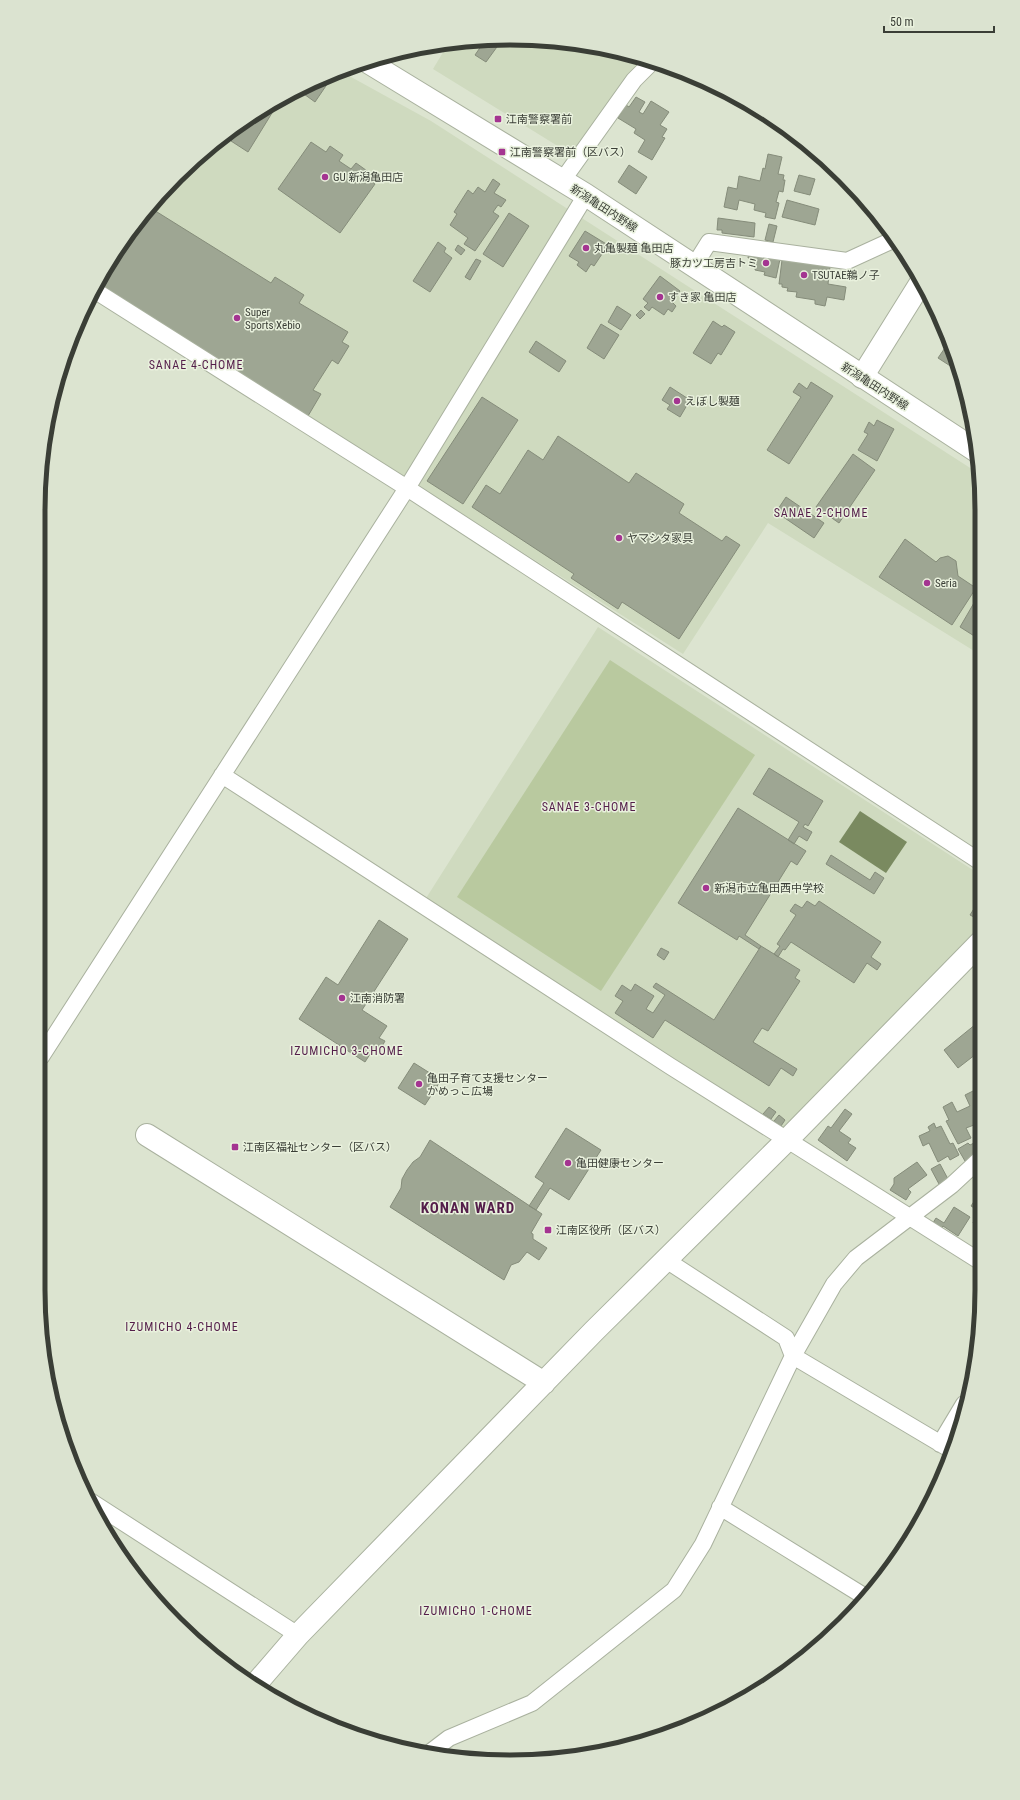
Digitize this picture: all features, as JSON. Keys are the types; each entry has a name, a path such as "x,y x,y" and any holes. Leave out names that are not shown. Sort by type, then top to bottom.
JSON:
{"street":[{"name":"新潟亀田内野線","path":"374,66 586,195 971,447"},
{"path":"562,181 634,80 648,66"},
{"path":"45,1051 407,488 586,195"},
{"path":"694,266 709,242 847,261 889,242"},
{"path":"862,377 918,287"},
{"path":"99,293 407,488 975,858"},
{"path":"222,775 786,1141 910,1216 975,1258"},
{"path":"258,1681 298,1635 544,1383 786,1141 975,948"},
{"path":"147,1135 544,1383"},
{"path":"435,1749 449,1738 532,1704 674,1590 703,1544 793,1356 834,1284 856,1258 952,1185 975,1164"},
{"path":"666,1260 786,1338 793,1356 946,1448 951,1436"},
{"path":"99,1507 298,1635"},
{"path":"720,1507 862,1595"}],"shaded area":[{"path":"510,45 571,49 601,54 642,65 577,158 433,69 445,50"},
{"path":"347,75 431,121 973,470 975,510 975,652 768,523 683,654 102,287 123,252 160,203 203,160 252,123 278,107 304,93"},
{"name":"新潟市立亀田西中学校","path":"598,627 975,871 975,943 782,1131 423,903"},
{"path":"610,660 755,755 601,991 457,897"},
{"path":"860,811 907,842 886,873 839,842"}],"building":[{"path":"498,45 486,62 475,55 481,46"},
{"path":"329,81 315,102 303,93"},
{"path":"636,97 645,102 639,112 643,114 651,101 669,112 660,125 667,129 662,137 665,138 652,160 638,152 645,140 634,133 636,129 618,118 626,105 629,107"},
{"path":"274,109 248,152 231,141 235,135"},
{"path":"311,142 326,152 330,146 343,155 339,161 351,169 356,163 370,173 367,178 375,184 340,233 278,189"},
{"path":"768,154 782,157 778,174 784,175 783,180 785,180 783,192 779,191 776,202 779,203 775,219 765,217 766,213 754,210 755,204 739,200 737,210 724,207 728,187 737,189 739,176 760,181 763,168 765,169"},
{"path":"629,165 647,177 636,194 618,182"},
{"path":"799,175 815,179 810,195 794,191"},
{"path":"493,179 500,184 494,193 506,200 501,207 498,205 493,212 499,216 475,251 464,244 468,238 450,225 457,214 454,212 468,190 473,194 478,187 485,192"},
{"path":"787,200 819,209 815,225 782,217"},
{"name":"Super Sports Xebio","path":"154,210 271,283 275,277 304,295 299,303 348,332 342,342 349,346 338,364 332,360 313,390 321,394 308,416 102,287 123,252"},
{"path":"509,213 529,226 503,267 483,254"},
{"path":"718,218 755,223 754,237 722,233 722,230 717,230"},
{"path":"769,224 777,226 773,242 765,240"},
{"path":"585,231 608,245 594,266 591,264 586,272 577,265 579,262 569,256"},
{"path":"438,242 446,248 444,252 452,258 430,292 413,281"},
{"path":"458,245 465,250 461,255 455,250"},
{"path":"749,252 780,259 776,278 764,275 765,272 755,270 756,265 751,264 752,259 748,258"},
{"path":"476,259 481,261 470,280 465,277"},
{"name":"TSUTAE鵜ノ子","path":"782,260 830,267 828,284 846,287 844,300 827,297 825,306 815,304 815,300 796,297 797,292 787,291 788,288 782,287 782,284 779,284"},
{"path":"660,276 680,291 672,302 676,306 672,312 668,309 664,315 652,307 649,311 644,307 648,303 643,299"},
{"path":"617,306 631,315 621,330 608,322"},
{"path":"641,310 645,314 640,319 636,315"},
{"path":"713,321 722,327 724,325 735,332 721,355 718,353 711,364 693,353"},
{"path":"601,324 619,335 604,359 587,348"},
{"path":"536,341 566,361 559,372 529,352"},
{"path":"945,347 952,367 938,358"},
{"path":"811,382 833,396 789,464 767,450 801,397 793,392 799,383 807,389"},
{"path":"670,387 690,400 680,417 667,409 670,405 662,400"},
{"path":"482,397 518,420 463,504 427,481"},
{"path":"877,420 894,429 877,461 858,450 868,434 864,432 869,422 874,426"},
{"name":"ヤマシタ家具","path":"558,436 629,483 636,473 684,504 679,513 722,541 726,536 740,545 679,639 622,602 618,609 571,578 574,574 472,507 486,485 500,494 528,450 543,460"},
{"path":"853,454 875,470 839,523 816,507"},
{"path":"786,497 824,523 814,538 776,512"},
{"name":"Seria","path":"905,539 936,562 940,558 948,556 956,561 958,576 975,587 975,590 952,625 879,577"},
{"path":"975,601 975,636 960,627"},
{"path":"769,768 823,801 808,826 805,824 803,827 812,832 807,841 799,836 794,844 788,840 799,822 753,794"},
{"path":"738,808 806,851 797,865 791,861 745,935 761,946 759,949 739,936 737,940 678,903"},
{"path":"831,855 870,880 875,872 884,878 874,894 826,864"},
{"path":"807,901 815,906 819,901 881,942 871,957 881,964 877,970 867,963 854,983 791,942 785,950 783,949 778,957 774,954 780,946 777,944 796,915 790,911 795,904 802,908"},
{"path":"975,907 975,918 970,915"},
{"name":"江南消防署","path":"379,920 408,939 362,1010 387,1026 379,1038 385,1041 379,1052 374,1048 365,1062 299,1019 326,977 338,985"},
{"path":"761,946 800,970 795,978 800,981 768,1031 762,1028 753,1042 797,1069 793,1076 781,1068 769,1086 665,1020 653,1038 615,1013 623,1001 615,996 622,985 631,991 635,984 654,996 646,1009 653,1013 665,995 653,987 656,983 714,1020"},
{"path":"661,948 669,952 664,960 657,955"},
{"path":"975,1025 975,1055 958,1068 944,1050"},
{"name":"亀田子育て支援センター かめっこ広場","path":"414,1063 441,1080 425,1105 398,1088"},
{"path":"975,1090 975,1127 974,1125 966,1128 971,1138 958,1144 946,1121 949,1120 943,1107 952,1102 957,1112 970,1106 965,1095"},
{"path":"769,1107 776,1112 771,1119 763,1114"},
{"path":"845,1109 852,1114 839,1131 851,1139 848,1143 856,1148 847,1161 818,1140 828,1126 831,1128"},
{"path":"779,1115 785,1120 781,1126 774,1121"},
{"path":"934,1123 936,1128 941,1126 950,1144 953,1143 959,1155 950,1160 948,1156 938,1162 929,1143 923,1146 919,1136 930,1131 928,1127"},
{"name":"亀田健康センター","path":"566,1128 601,1150 569,1200 550,1188 536,1210 529,1206 544,1183 535,1177"},
{"path":"430,1140 542,1214 531,1233 533,1234 533,1239 547,1248 539,1260 527,1252 519,1262 511,1265 504,1280 390,1207 401,1188 402,1179 407,1170 413,1162 420,1157"},
{"path":"975,1142 975,1154 965,1161 958,1149 968,1143 970,1145"},
{"path":"917,1162 927,1175 908,1189 911,1192 906,1200 890,1190 894,1184 894,1178"},
{"path":"940,1164 948,1179 939,1184 931,1169"},
{"path":"975,1200 975,1208 971,1206"},
{"path":"954,1207 970,1217 958,1236 943,1226 940,1231 931,1226 936,1218 944,1223"}],"place":[{"name":"江南警察署前","path":"498,119"},
{"name":"江南警察署前（区バス）","path":"502,152"},
{"name":"GU 新潟亀田店","path":"325,177"},
{"name":"丸亀製麺 亀田店","path":"586,248"},
{"name":"豚カツ工房吉トミ","path":"766,263"},
{"name":"TSUTAE鵜ノ子","path":"804,275"},
{"name":"すき家 亀田店","path":"660,297"},
{"name":"Super Sports Xebio","path":"237,318"},
{"name":"えぼし製麺","path":"677,401"},
{"name":"ヤマシタ家具","path":"619,538"},
{"name":"Seria","path":"927,583"},
{"name":"新潟市立亀田西中学校","path":"706,888"},
{"name":"江南消防署","path":"342,998"},
{"name":"亀田子育て支援センター かめっこ広場","path":"419,1084"},
{"name":"江南区福祉センター（区バス）","path":"235,1147"},
{"name":"亀田健康センター","path":"568,1163"},
{"name":"江南区役所（区バス）","path":"548,1230"}],"district":[{"name":"SANAE 4-CHOME","path":"196,365"},
{"name":"SANAE 2-CHOME","path":"821,513"},
{"name":"SANAE 3-CHOME","path":"589,807"},
{"name":"IZUMICHO 3-CHOME","path":"347,1051"},
{"name":"KONAN WARD","path":"468,1208"},
{"name":"IZUMICHO 4-CHOME","path":"182,1327"},
{"name":"IZUMICHO 1-CHOME","path":"476,1611"}]}
